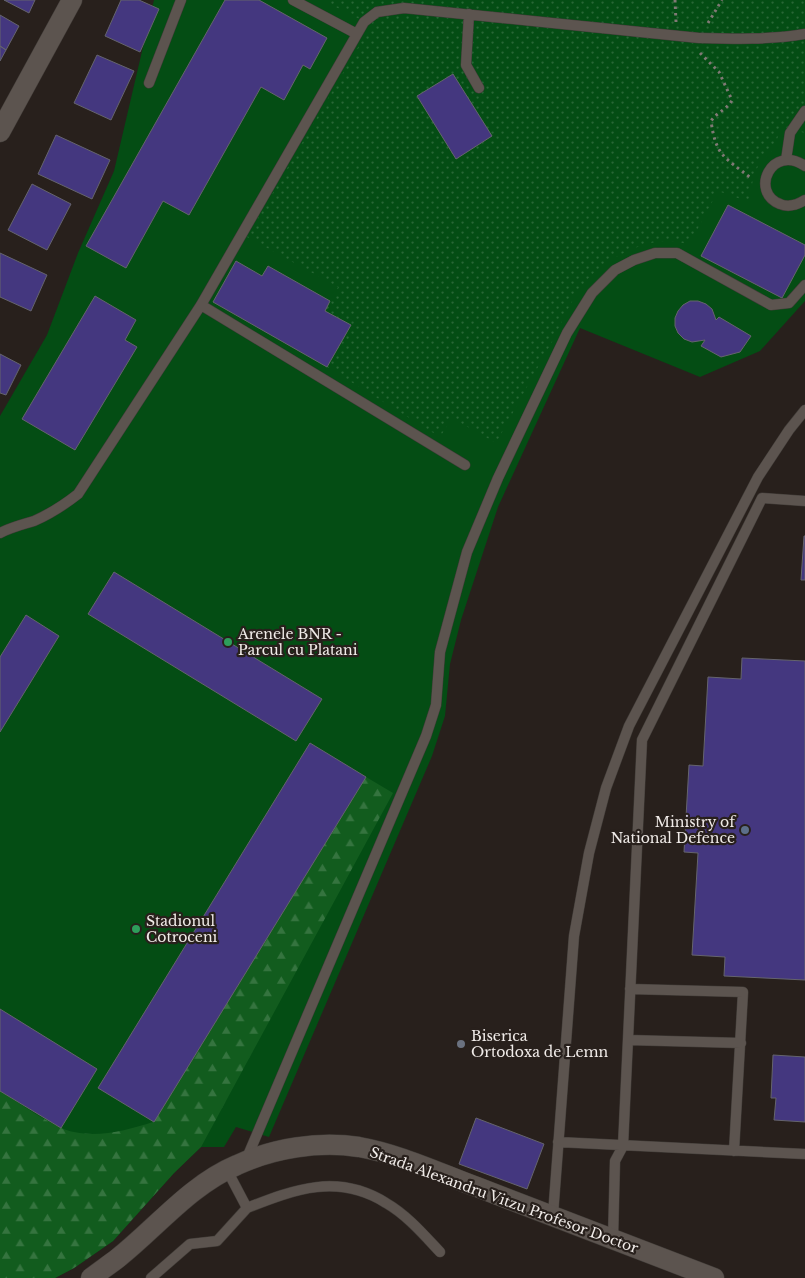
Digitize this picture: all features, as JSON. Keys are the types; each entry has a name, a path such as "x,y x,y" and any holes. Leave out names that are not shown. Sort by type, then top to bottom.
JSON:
{"street":[{"path":"0,132 72,0"},
{"name":"Strada Alexandru Vitzu Profesor Doctor","path":"91,1278 118,1258 200,1186 227,1170 260,1155 306,1147 340,1146 359,1147 385,1154 553,1215 714,1278"}],"lane":[{"path":"149,83 181,0"},
{"path":"293,0 357,34"},
{"path":"0,533 59,509 78,494 201,305 364,22 377,12 404,8 700,38 746,40 805,34"},
{"path":"469,14 466,65 479,88"},
{"path":"786,160 790,133 805,111"},
{"path":"805,166 793,160 786,160 772,167 767,174 765,182 766,190 776,203 783,206 791,206 805,200"},
{"path":"245,1162 426,736 436,705 440,652 467,552 498,478 567,333 592,293 614,270 634,260 655,253 676,252 770,305 789,303 805,285"},
{"path":"201,305 464,465"},
{"path":"553,1215 572,958 578,914 597,816 612,768 629,726 758,477 789,430 805,410"},
{"path":"613,1239 615,1162 623,1146 642,740 762,498 805,501"},
{"path":"630,990 743,992 734,1150"},
{"path":"628,1040 740,1043"},
{"path":"558,1142 805,1154"},
{"path":"227,1170 247,1208"},
{"path":"151,1278 190,1244 216,1241 247,1208 288,1192 326,1186 357,1190 386,1203 411,1223 440,1252"}],"path":[{"path":"700,38 722,0"},
{"path":"684,37 719,72 732,100 711,121 714,141 719,151 726,159 766,190"}],"green space":[{"name":"Arenele BNR - Parcul cu Platani","path":"154,0 805,0 805,301 760,351 700,377 580,328 498,507 461,620 450,664 445,716 432,756 269,1137 236,1127 224,1147 201,1147 174,1173 113,1241 74,1268 55,1278 0,1278 0,416 47,335 78,253 114,171"},
{"path":"322,0 805,0 805,133 782,127 772,151 760,162 754,175 749,202 718,191 689,245 675,241 645,244 616,257 591,276 582,286 566,312 553,340 496,443 452,418 440,437 327,367 351,325 325,311 338,287 247,237 371,25"},
{"path":"366,777 393,793 201,1147 174,1173 113,1241 74,1268 55,1278 0,1278 0,1091 44,1119 70,1131 94,1134 106,1133 131,1129 153,1122"}],"building":[{"path":"4,0 35,0 29,13"},
{"path":"121,0 139,0 159,9 140,52 105,36"},
{"path":"225,0 259,0 327,38 310,69 303,65 284,100 261,87 189,215 163,201 126,268 86,246"},
{"path":"0,15 19,26 6,50 0,46"},
{"path":"0,46 6,50 0,61"},
{"path":"97,55 134,71 111,120 74,103"},
{"path":"453,74 492,136 456,159 417,96"},
{"path":"56,135 110,160 92,199 38,174"},
{"path":"32,184 71,204 47,250 8,230"},
{"path":"728,205 805,245 805,255 782,298 701,256"},
{"path":"0,253 47,275 31,311 0,297"},
{"path":"236,261 262,276 268,266 330,301 325,311 351,325 327,367 213,302"},
{"path":"95,296 136,320 125,340 137,347 75,450 22,419"},
{"path":"690,301 706,304 712,309 716,320 719,317 751,336 740,352 721,357 701,346 705,340 692,342 684,339 678,333 675,326 675,318 683,305"},
{"path":"0,354 21,365 6,395 0,393"},
{"path":"804,536 805,580 801,580"},
{"path":"114,572 322,699 296,741 88,614"},
{"path":"26,615 59,636 0,732 0,657"},
{"name":"Ministry of National Defence","path":"742,658 805,661 805,980 724,976 725,957 692,955 698,853 684,852 689,765 703,766 708,677 741,679"},
{"path":"310,743 366,777 154,1122 98,1088"},
{"path":"0,1009 97,1069 61,1128 0,1091"},
{"path":"773,1055 805,1057 805,1122 774,1120 776,1098 771,1098"},
{"path":"476,1118 544,1144 527,1189 459,1164"}],"place":[{"name":"Arenele BNR - Parcul cu Platani","path":"228,642"},
{"name":"Ministry of National Defence","path":"745,830"},
{"name":"Stadionul Cotroceni","path":"136,929"},
{"name":"Biserica Ortodoxa de Lemn","path":"461,1044"}]}
